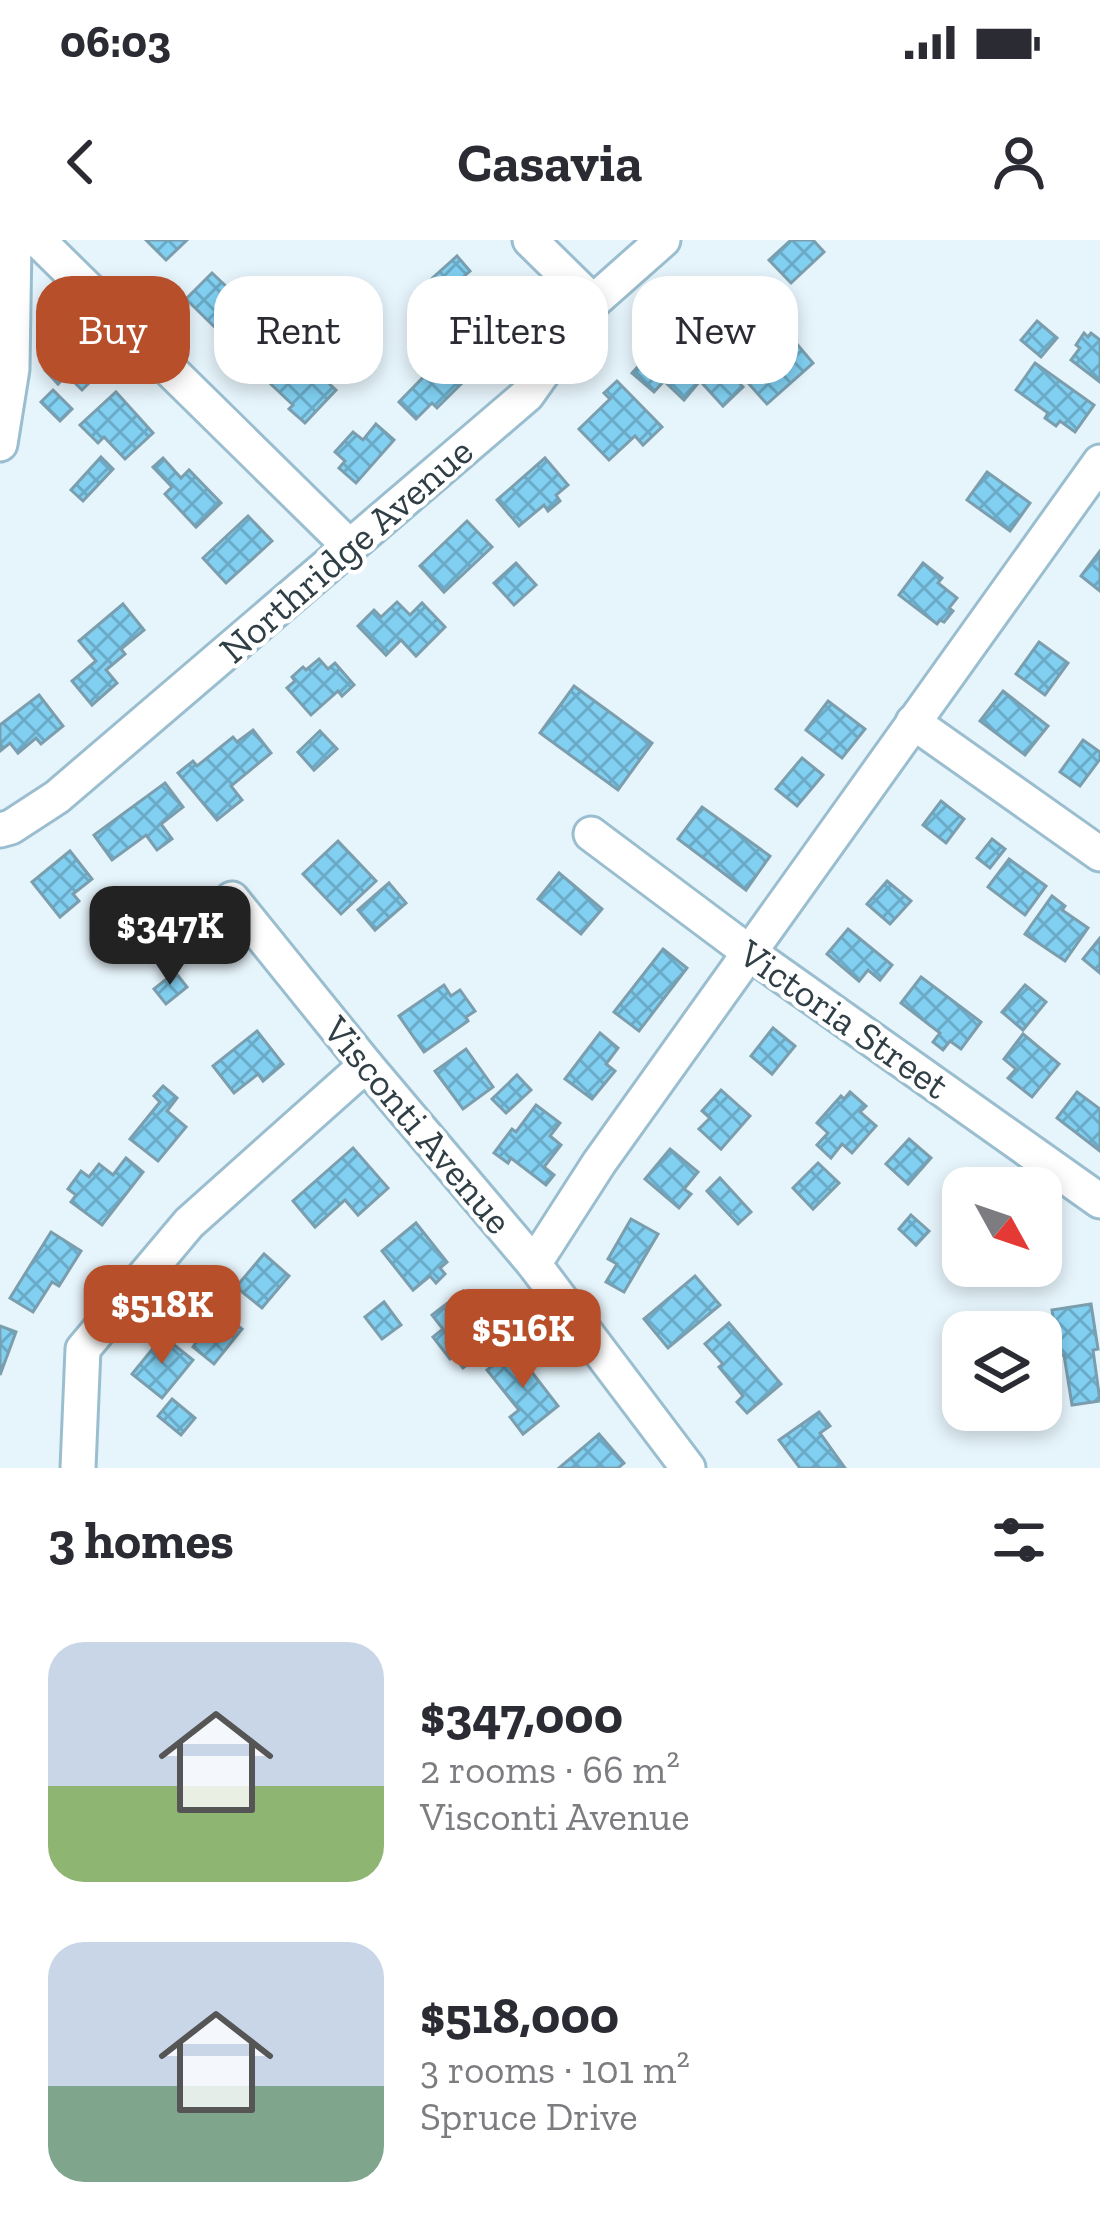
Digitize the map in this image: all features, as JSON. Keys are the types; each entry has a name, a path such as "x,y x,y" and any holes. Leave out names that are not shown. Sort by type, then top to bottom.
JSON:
{"street":[{"path":"0,444 12,369 14,240"},
{"path":"38,240 350,547"},
{"path":"530,240 567,276"},
{"name":"Northridge Avenue","path":"608,289 663,240"},
{"name":"Northridge Avenue","path":"0,830 57,797 535,384"},
{"path":"534,1264 599,1163 913,722 1094,484"},
{"path":"913,722 1100,854"},
{"name":"Victoria Street","path":"591,834 1100,1201"},
{"name":"Visconti Avenue","path":"232,899 534,1264 688,1468"},
{"path":"78,1468 83,1349 189,1223 366,1065"}],"building":[{"path":"146,240 187,240 166,260"},
{"path":"791,240 813,240 824,252 798,276 784,276 769,260"},
{"path":"457,256 470,271 464,276 435,276"},
{"path":"212,273 215,276 214,326 190,303 190,295"},
{"path":"1037,321 1057,338 1041,357 1021,340"},
{"path":"1084,333 1100,340 1100,382 1071,360"},
{"path":"798,345 813,363 798,376"},
{"path":"1035,363 1094,405 1075,432 1060,421 1056,426 1045,418 1048,413 1016,390"},
{"path":"617,381 662,427 643,445 635,436 609,460 579,429 610,399 604,393"},
{"path":"271,384 330,384 336,390 305,423 289,409 293,405"},
{"path":"417,384 461,384 437,408 432,403 416,419 399,402"},
{"path":"667,384 697,384 684,400"},
{"path":"703,384 743,387 723,406"},
{"path":"749,384 789,384 767,404"},
{"path":"53,390 72,409 60,421 41,402"},
{"path":"116,392 153,433 125,459 104,437 98,443 80,425"},
{"path":"376,424 394,440 356,483 339,468 345,461 335,452 353,432 363,440"},
{"path":"101,457 113,469 83,501 71,490"},
{"path":"163,458 181,478 189,470 221,503 196,527 165,494 172,487 153,467"},
{"path":"545,458 568,485 556,495 560,501 548,511 544,505 519,526 497,500"},
{"path":"987,472 1030,503 1010,531 967,500"},
{"path":"248,516 272,541 226,583 203,558"},
{"path":"467,521 492,547 444,592 420,566"},
{"path":"1100,551 1100,591 1081,576"},
{"path":"516,563 536,585 514,605 494,583"},
{"path":"923,563 957,598 944,622 937,624 899,595"},
{"path":"397,602 410,615 422,603 445,627 416,656 401,640 386,655 358,626 374,610 381,617"},
{"path":"123,604 144,630 106,670 117,683 92,705 72,681 96,661 79,641"},
{"path":"1039,642 1068,663 1045,695 1016,674"},
{"path":"319,659 328,669 335,663 354,685 342,696 338,691 311,715 287,688 303,667 306,670"},
{"path":"574,686 652,743 618,790 540,733"},
{"path":"1003,691 1048,726 1025,755 980,721"},
{"path":"39,695 63,726 41,744 36,738 18,753 10,743 0,751 0,725"},
{"path":"828,701 865,729 842,758 806,730"},
{"path":"253,730 271,753 231,786 242,800 217,820 178,773 193,761 197,766 233,737 237,742"},
{"path":"320,731 337,749 314,770 298,752"},
{"path":"1083,740 1100,752 1100,759 1080,786 1060,772"},
{"path":"802,758 823,775 797,806 776,789"},
{"path":"165,783 183,807 161,824 172,839 157,850 146,835 112,860 94,835"},
{"path":"941,801 964,819 946,843 923,825"},
{"path":"702,807 770,856 746,890 678,839"},
{"path":"992,839 1005,849 990,868 977,858"},
{"path":"338,841 376,881 341,914 303,874"},
{"path":"70,851 92,879 73,894 79,901 60,917 32,882"},
{"path":"1009,859 1046,886 1025,915 988,887"},
{"path":"559,873 602,909 581,934 538,899"},
{"path":"887,881 911,901 890,924 867,904"},
{"path":"389,883 406,903 375,930 358,910"},
{"path":"1052,896 1065,906 1062,910 1088,928 1065,961 1025,934"},
{"path":"175,915 202,948 173,970 147,937"},
{"path":"848,929 892,965 880,980 868,970 859,981 827,954"},
{"path":"1100,938 1100,973 1083,959"},
{"path":"663,949 687,968 639,1031 614,1012"},
{"path":"175,972 187,987 166,1004 154,989"},
{"path":"921,977 981,1022 961,1049 950,1041 943,1050 933,1042 940,1033 901,1003"},
{"path":"444,985 451,996 460,990 475,1011 424,1052 399,1016"},
{"path":"1025,985 1046,1002 1023,1030 1002,1012"},
{"path":"773,1028 795,1046 772,1074 751,1056"},
{"path":"257,1031 283,1064 263,1081 258,1074 234,1093 213,1066"},
{"path":"600,1033 618,1048 606,1064 615,1071 592,1099 565,1079"},
{"path":"1023,1034 1059,1064 1032,1097 1008,1078 1016,1069 1004,1059"},
{"path":"466,1049 493,1087 463,1109 435,1071"},
{"path":"517,1075 531,1090 506,1113 492,1099"},
{"path":"163,1086 177,1098 167,1111 186,1127 158,1161 130,1139 160,1102 154,1096"},
{"path":"721,1090 750,1116 721,1149 699,1129 710,1118 702,1111"},
{"path":"850,1092 866,1106 860,1112 876,1126 852,1153 842,1144 831,1158 817,1145 828,1133 817,1123"},
{"path":"1077,1092 1100,1109 1100,1151 1057,1118"},
{"path":"536,1105 560,1123 550,1136 561,1145 544,1167 554,1175 546,1185 511,1158 508,1163 494,1153"},
{"path":"909,1139 931,1158 908,1184 886,1164"},
{"path":"353,1148 388,1188 358,1215 345,1200 315,1227 293,1201"},
{"path":"670,1149 698,1172 684,1189 691,1194 679,1208 645,1179"},
{"path":"126,1158 143,1172 102,1225 71,1202 76,1195 68,1189 81,1171 89,1177 99,1164 113,1175"},
{"path":"818,1163 839,1183 813,1209 793,1188"},
{"path":"720,1178 751,1212 738,1224 707,1191"},
{"path":"911,1215 929,1231 916,1245 899,1229"},
{"path":"631,1219 658,1234 624,1292 606,1282 617,1264 608,1259"},
{"path":"416,1223 447,1262 440,1268 445,1274 436,1283 430,1276 413,1290 382,1251"},
{"path":"51,1232 81,1251 59,1286 52,1282 33,1312 10,1298"},
{"path":"264,1254 289,1276 262,1308 236,1287"},
{"path":"695,1276 720,1305 668,1348 644,1319"},
{"path":"201,1286 227,1306 221,1313 242,1329 214,1364 193,1347 197,1341 173,1322"},
{"path":"463,1291 474,1305 481,1299 507,1334 463,1368 433,1337 443,1329 432,1315"},
{"path":"384,1302 401,1325 382,1339 365,1317"},
{"path":"1091,1304 1100,1401 1072,1405 1062,1355 1062,1311 1052,1310"},
{"path":"729,1323 781,1384 747,1413 737,1402 743,1396 705,1344"},
{"path":"0,1326 16,1332 0,1375"},
{"path":"163,1336 193,1360 162,1398 132,1374"},
{"path":"514,1349 558,1406 523,1434 510,1417 519,1410 487,1370"},
{"path":"172,1399 195,1418 181,1435 158,1416"},
{"path":"819,1412 830,1426 820,1433 845,1468 800,1468 779,1440"},
{"path":"599,1434 624,1463 618,1468 559,1468"}]}
